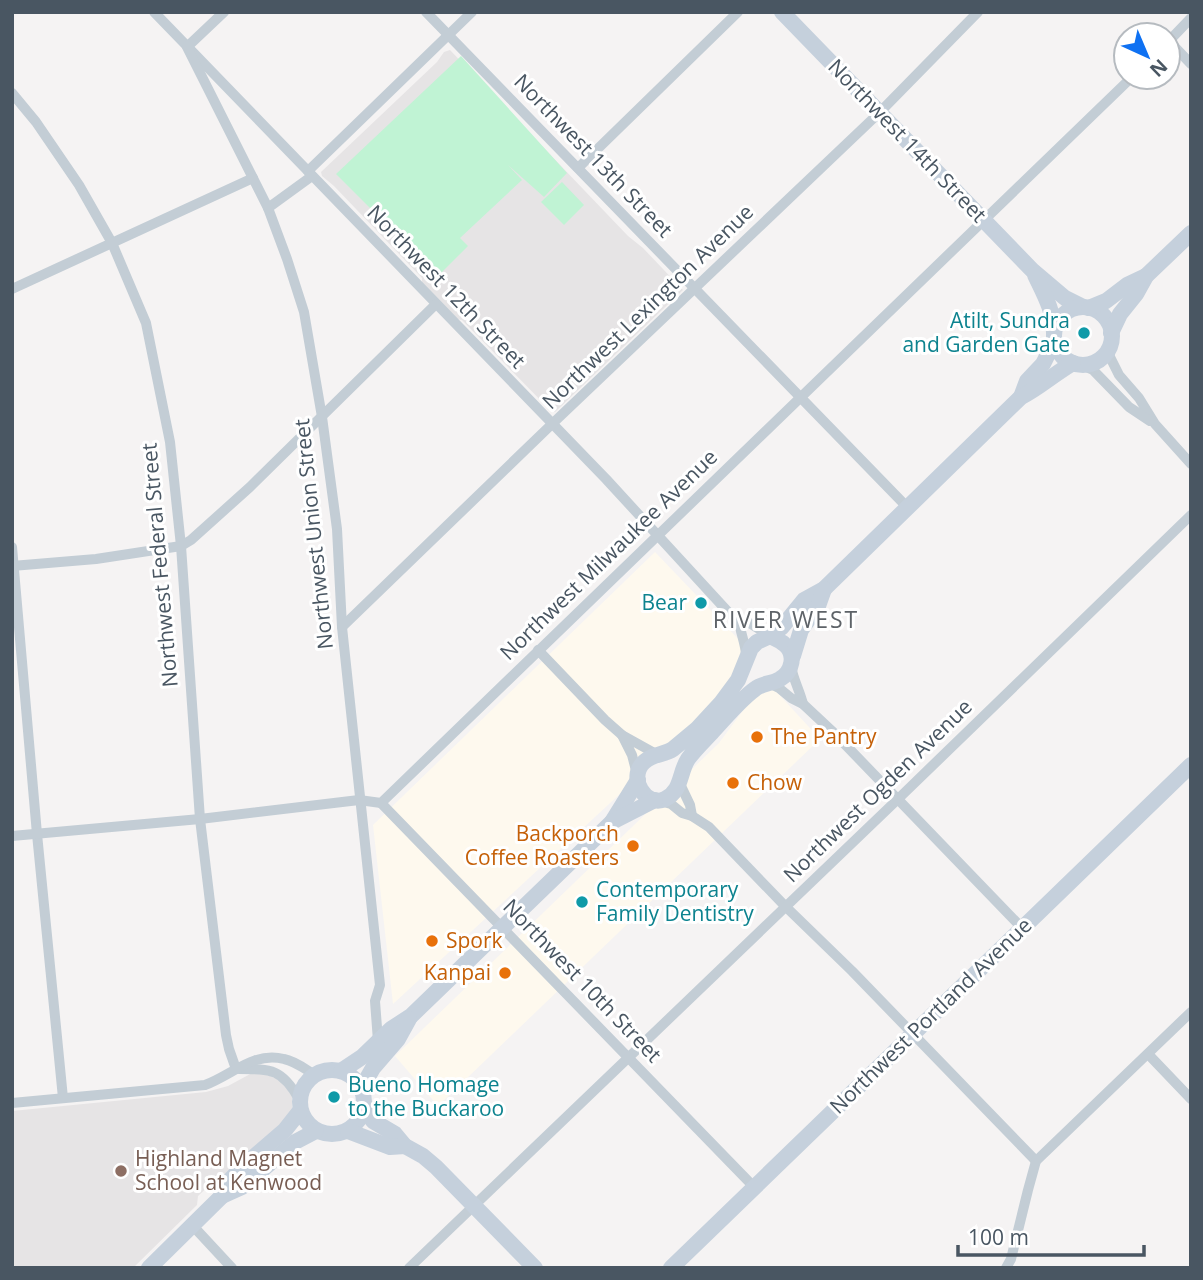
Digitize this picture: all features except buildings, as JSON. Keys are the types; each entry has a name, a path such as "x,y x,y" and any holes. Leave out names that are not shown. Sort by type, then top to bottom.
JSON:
{"main road":[{"name":"Northwest 14th Street","path":"782,12 1032,270 1065,298 1086,308"},
{"path":"1054,338 1064,359 1077,364 1098,361 1105,355 1120,314 1146,276 1191,233"},
{"name":"Northwest 14th Street","path":"1032,270 1051,309 1054,338"},
{"path":"1021,397 1027,381 1042,364 1061,318 1068,312 1106,301 1127,285 1146,276"},
{"path":"1086,308 1105,318 1110,340"},
{"path":"341,1071 391,1029 411,1016 612,822 645,761 673,749 714,711 738,680 751,648 757,642 782,627 804,600 824,589 1021,397 1035,390 1053,374 1077,364"},
{"path":"612,822 674,793 692,753 722,721 752,691 783,678 792,661 801,629 818,606 824,589"},
{"path":"770,636 789,648 792,661"},
{"name":"Northwest Portland Avenue","path":"671,1268 1191,765"},
{"path":"637,777 643,793 658,800"},
{"path":"361,1089 373,1068 398,1039 411,1016"},
{"path":"149,1268 222,1196 232,1178 285,1130 300,1105 304,1085 314,1075 324,1071 341,1071 351,1076 364,1098 364,1108 357,1123 348,1131 337,1135 326,1135 309,1126 300,1105"},
{"path":"364,1108 373,1121 395,1134 405,1146 436,1167 535,1268"},
{"path":"222,1196 242,1188 295,1142 316,1131"},
{"path":"348,1131 390,1147 405,1146"}],"street":[{"name":"Northwest 12th Street","path":"154,12 552,424 729,613 770,636"},
{"path":"187,47 224,12"},
{"name":"Northwest 13th Street","path":"426,12 907,507"},
{"path":"268,208 310,174 472,12"},
{"path":"578,168 738,12"},
{"name":"Northwest Lexington Avenue","path":"342,627 880,112 978,12"},
{"name":"Northwest Union Street","path":"187,47 268,208 304,312 337,529 342,627 380,985 375,1001 378,1041"},
{"name":"Northwest Milwaukee Avenue","path":"381,803 1118,91"},
{"name":"Northwest Federal Street","path":"12,93 36,122 79,185 112,243 146,323 170,442 181,545 200,819 226,1035 236,1069"},
{"path":"12,289 253,178"},
{"path":"13,566 96,559 181,545 191,540 322,417 436,304"},
{"path":"1110,340 1110,357 1119,375 1139,398 1155,424 1191,464"},
{"path":"1077,364 1093,370 1129,407 1155,424"},
{"name":"Northwest Ogden Avenue","path":"409,1268 1191,515"},
{"path":"12,547 63,1098"},
{"path":"739,620 746,644 745,661"},
{"path":"538,650 622,735 661,755"},
{"path":"792,661 793,676 803,704"},
{"path":"767,683 803,704 1023,928"},
{"path":"622,735 632,755 637,777"},
{"path":"681,778 692,816"},
{"path":"12,836 200,819 359,800 381,803"},
{"path":"658,800 671,804 709,827 1037,1161"},
{"name":"Northwest 10th Street","path":"381,803 754,1187"},
{"path":"1006,1268 1012,1259 1037,1161 1191,1012"},
{"path":"1148,1054 1191,1099"},
{"path":"12,1103 205,1085 258,1058 286,1059 314,1075"},
{"path":"236,1069 263,1069 276,1073 291,1086 300,1105"},
{"path":"193,1226 233,1268"}],"shaded area":[{"path":"450,50 683,290 555,412 551,411 462,320 455,319 422,285 422,278 322,176 321,172 437,62 444,52"},
{"path":"655,552 742,643 741,660 728,685 703,714 635,780 393,1004 373,825"},
{"path":"773,688 820,739 438,1106 395,1056 719,743 756,693"},
{"name":"Highland Magnet School at Kenwood","path":"252,1073 281,1080 292,1096 292,1113 220,1181 212,1183 198,1196 197,1205 133,1268 12,1268 12,1111 206,1092 228,1086"}],"green space":[{"path":"461,56 567,173 544,197 508,165 522,180 460,238 468,246 438,276 336,174"},
{"path":"562,182 584,205 564,225 541,202"}],"place":[{"name":"Atilt, Sundra and Garden Gate","path":"1084,333"},
{"name":"Bear","path":"701,603"},
{"name":"The Pantry","path":"757,737"},
{"name":"Chow","path":"733,783"},
{"name":"Backporch Coffee Roasters","path":"633,846"},
{"name":"Contemporary Family Dentistry","path":"582,902"},
{"name":"Spork","path":"432,941"},
{"name":"Kanpai","path":"505,973"},
{"name":"Bueno Homage to the Buckaroo","path":"334,1097"},
{"name":"Highland Magnet School at Kenwood","path":"121,1171"}],"district":[{"name":"RIVER WEST","path":"786,620"}]}
